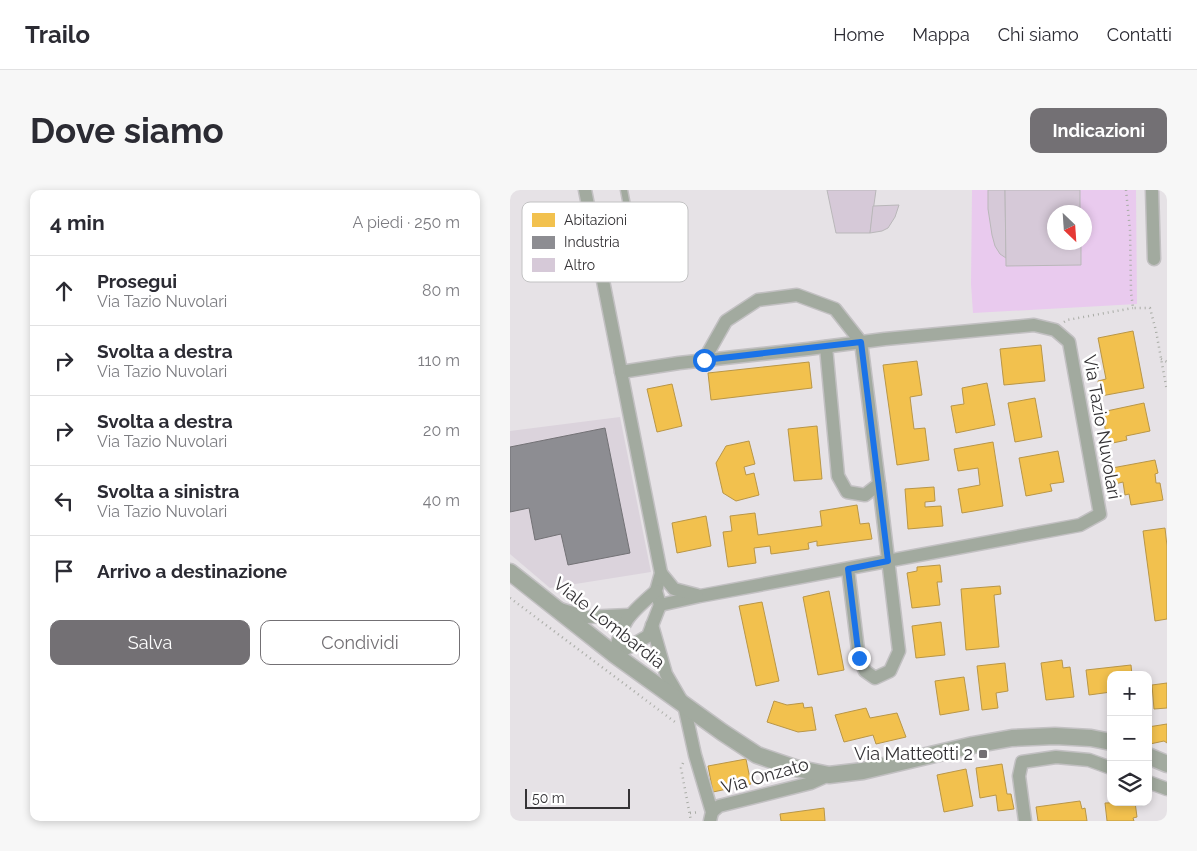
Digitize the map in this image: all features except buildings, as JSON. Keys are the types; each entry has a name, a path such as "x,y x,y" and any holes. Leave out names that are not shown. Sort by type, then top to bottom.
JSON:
{"street":[{"path":"1152,190 1154,259"},
{"path":"603,282 661,573 656,591 660,606 648,636 615,655"},
{"path":"704,360 726,320 758,300 798,295 835,309 861,342 899,651 890,671 875,678 865,670 859,658 848,569"},
{"path":"621,372 704,360 861,342 1034,325 1055,330"},
{"name":"Via Tazio Nuvolari","path":"660,606 700,596 1080,525 1100,514 1069,342 1055,330"},
{"path":"826,347 838,476 847,492 865,494 879,484"},
{"name":"Viale Lombardia","path":"510,572 615,655 684,705 757,755 795,768 829,775 863,771 973,745 1012,738 1055,736 1091,738 1107,741"},
{"path":"661,573 674,589 700,596"},
{"path":"615,655 618,637 629,615 656,591"},
{"path":"554,607 586,617 629,615"},
{"name":"Via Onzato","path":"652,626 666,674 684,705 711,817"},
{"path":"1055,736 1056,757"},
{"path":"1089,760 1091,738"},
{"path":"1025,821 1019,776 1022,762 1056,757 1089,760 1107,767"},
{"path":"1152,758 1167,764"},
{"name":"Via Onzato","path":"711,817 720,806 811,783 829,775"},
{"path":"1152,783 1167,789"}],"path":[{"path":"1126,190 1130,230 1133,308"},
{"path":"1055,330 1067,320 1133,308 1150,308 1167,391"},
{"path":"1162,360 1167,362"},
{"path":"510,598 676,723"},
{"path":"684,758 681,768 691,821"}],"shaded area":[{"path":"972,190 1136,190 1137,304 973,313 971,284"},
{"path":"620,417 651,572 550,588 510,554 510,431"}],"place":[{"name":"Via Matteotti 2","path":"983,754"}],"route":[{"path":"704,360 861,342 888,561 848,569 859,658"}]}
